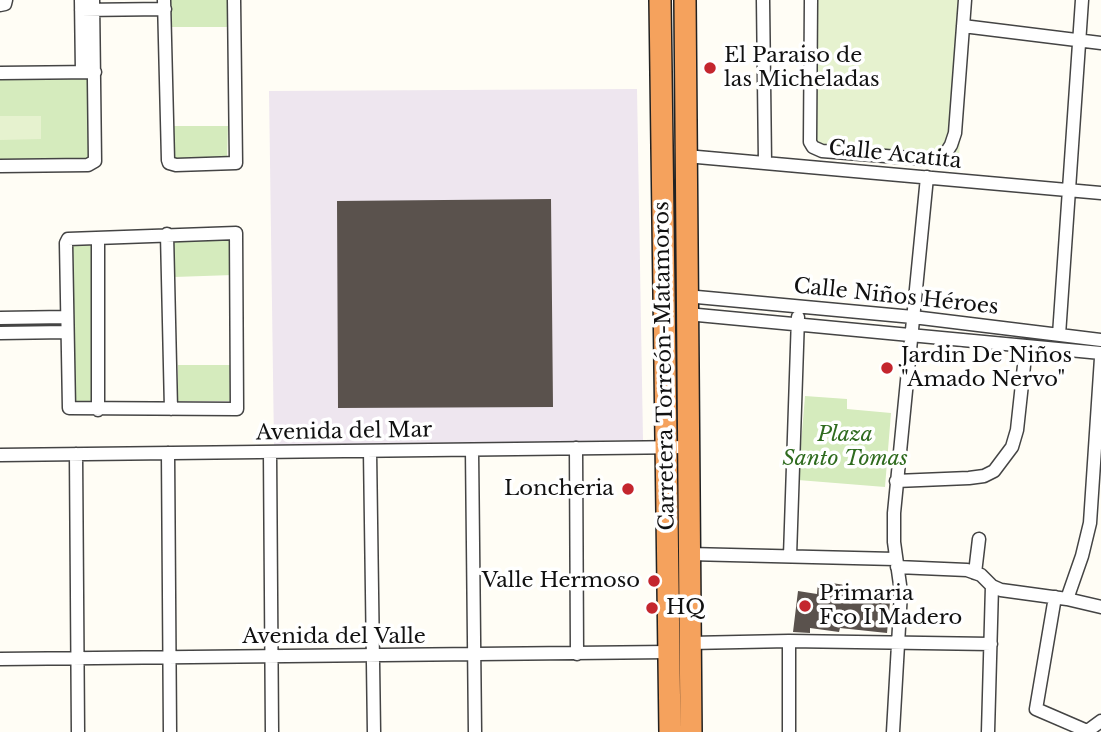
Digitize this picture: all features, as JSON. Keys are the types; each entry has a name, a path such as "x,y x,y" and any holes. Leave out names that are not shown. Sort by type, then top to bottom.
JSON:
{"highway":[{"name":"Carretera Torreón-Matamoros","path":"660,0 670,732"},
{"path":"685,0 691,732"}],"street":[{"path":"0,5 5,4 6,0"},
{"path":"0,166 93,164 96,157 87,5 164,4 169,163 236,163 234,0"},
{"path":"763,0 765,162"},
{"path":"811,0 810,142 816,150 936,160 944,156 955,133 965,0"},
{"path":"1059,335 1082,0"},
{"path":"963,26 1101,43"},
{"path":"0,73 89,72"},
{"name":"Calle Acatita","path":"686,156 1101,193"},
{"path":"893,732 896,642 901,592 894,532 896,481 927,177"},
{"path":"236,233 237,409 71,409 67,404 66,240 167,234 236,233"},
{"path":"167,234 171,409"},
{"path":"98,238 99,410"},
{"name":"Calle Niños Héroes","path":"687,305 798,306 1101,340"},
{"name":"Calle Niños Héroes","path":"687,305 797,323 1101,355"},
{"path":"790,556 798,306"},
{"path":"0,318 66,317"},
{"path":"0,333 66,332"},
{"path":"896,481 970,478 994,471 1012,447 1017,430 1026,347"},
{"path":"1101,355 1096,524 1061,598 1036,709 1087,732 1101,721"},
{"name":"Avenida del Mar","path":"0,455 688,447"},
{"path":"576,448 577,654"},
{"path":"472,450 475,732"},
{"path":"370,451 374,732"},
{"path":"270,452 272,732"},
{"path":"168,453 170,732"},
{"path":"76,454 78,732"},
{"path":"975,572 979,539"},
{"path":"689,554 790,556 896,563 975,572 992,586 1006,591 1061,598 1101,607"},
{"path":"988,732 992,586"},
{"path":"789,641 789,732"},
{"path":"690,643 789,641 991,644"},
{"name":"Avenida del Valle","path":"0,659 669,652"}],"shaded area":[{"path":"637,89 643,440 274,446 269,91"}],"green space":[{"path":"168,0 227,0 227,27 169,27"},
{"path":"817,0 970,0 958,171 813,153"},
{"path":"0,77 92,77 93,161 0,162"},
{"path":"0,116 41,116 41,139 0,140"},
{"path":"172,126 228,126 227,159 171,158"},
{"path":"232,239 233,275 174,277 173,241"},
{"path":"73,243 92,243 95,404 74,404"},
{"path":"178,365 234,365 234,401 178,401"},
{"name":"Plaza Santo Tomas","path":"805,396 847,399 847,409 891,413 885,487 798,480"}],"building":[{"path":"551,199 553,407 338,408 337,201"},
{"path":"818,581 845,585 843,598 873,601 876,600 877,591 891,592 887,633 840,628 839,632 810,628 810,633 793,632 798,591 817,594"}],"place":[{"name":"El Paraiso de las Micheladas","path":"710,68"},
{"name":"Jardin De Niños \"Amado Nervo\"","path":"887,368"},
{"name":"Loncheria","path":"628,489"},
{"name":"Valle Hermoso","path":"654,581"},
{"name":"Primaria Fco I Madero","path":"805,606"},
{"name":"HQ","path":"652,608"}]}
